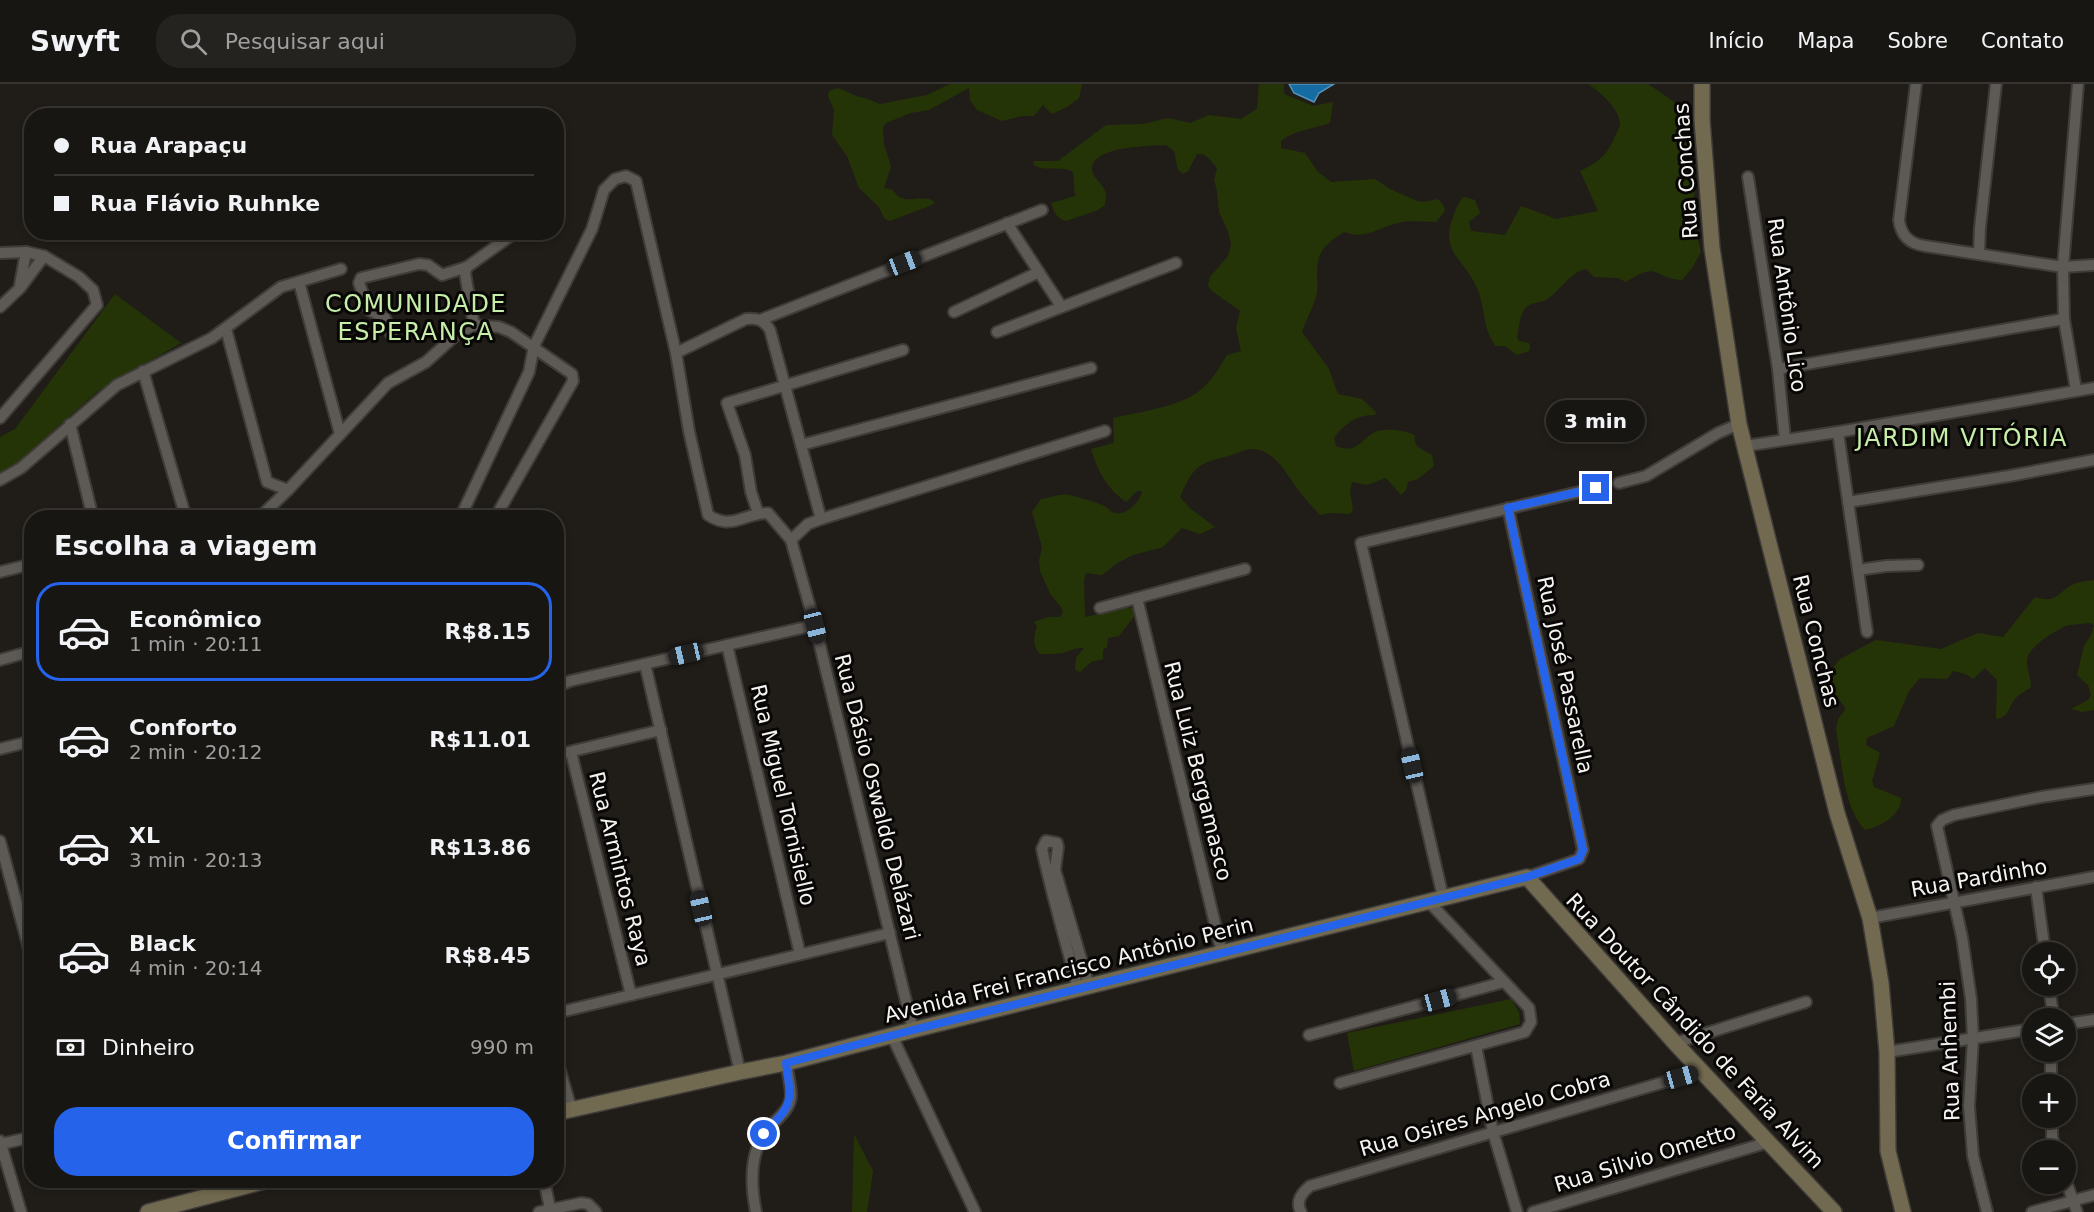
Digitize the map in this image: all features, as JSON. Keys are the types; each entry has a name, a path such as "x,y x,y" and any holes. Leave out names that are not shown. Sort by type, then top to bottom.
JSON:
{"street":[{"name":"Rua Conchas","path":"1702,84 1702,120 1712,248 1739,424 1837,813 1870,918 1881,983 1887,1052 1888,1152 1901,1210"},
{"path":"1916,84 1899,220 1900,228 1910,241 1925,246 2063,267 2094,266"},
{"path":"1979,254 1995,84"},
{"path":"2076,390 2064,319 2063,267 2078,84"},
{"path":"464,510 529,372 534,346 592,229 604,190 615,179 626,176 636,181 676,354 689,431 708,515 717,521 737,522 758,513 768,513 791,540 808,524 821,519 1105,431"},
{"name":"Rua Antônio Lico","path":"1748,177 1778,369 1785,439"},
{"path":"760,320 1042,210"},
{"path":"1007,223 1060,306"},
{"path":"391,334 386,318 369,310 360,283 361,278 419,264 428,265 442,274 467,267 505,240"},
{"path":"0,253 26,252 45,256 93,290 97,305 0,418"},
{"path":"20,288 26,252"},
{"path":"0,308 20,288 45,256"},
{"path":"998,332 1060,306 1176,263"},
{"path":"467,267 465,273 474,325"},
{"path":"0,480 21,468 117,385 212,338 281,287 341,269"},
{"path":"954,312 1039,272"},
{"path":"299,282 339,434"},
{"path":"676,354 746,319 765,322 770,330 821,519"},
{"path":"1778,369 2064,319"},
{"path":"267,510 388,383 426,362 457,334 474,325 499,327 534,346 572,374 573,381 500,510"},
{"path":"226,329 267,482 288,490"},
{"path":"758,513 745,455 727,403 903,350"},
{"path":"801,445 1092,368"},
{"path":"143,371 184,510"},
{"path":"1745,446 2094,388"},
{"path":"70,424 91,510"},
{"path":"1619,483 1646,476 1718,433 1739,424"},
{"path":"1838,432 1867,632"},
{"path":"1848,502 2094,460"},
{"path":"1443,897 1361,543 1596,488"},
{"name":"Rua José Passarella","path":"1508,508 1583,850"},
{"name":"Rua Dásio Oswaldo Delázari","path":"791,540 815,626 913,1030"},
{"path":"1858,570 1918,565"},
{"path":"0,572 24,566"},
{"path":"1100,608 1245,569"},
{"name":"Rua Luiz Bergamasco","path":"1137,597 1222,953"},
{"path":"564,684 815,626"},
{"name":"Rua Miguel Tornisiello","path":"727,645 800,954"},
{"path":"0,660 24,653"},
{"path":"645,664 740,1072"},
{"path":"564,753 661,730"},
{"path":"0,749 24,743"},
{"name":"Rua Armintos Raya","path":"571,752 631,995"},
{"name":"Rua Anhembi","path":"1987,1212 1973,1156 1969,1106 1973,1039 1966,969 1955,903 1936,830 1942,820 1954,815 2094,789"},
{"path":"0,841 24,930"},
{"path":"1046,841 1057,843 1059,847 1054,870 1084,987 1052,895 1042,849 1046,841"},
{"name":"Avenida Frei Francisco Antônio Perin","path":"564,1110 786,1063 1527,877 1579,859 1583,850"},
{"name":"Rua Doutor Cândido de Faria Alvim","path":"1527,877 1675,1043 1833,1212"},
{"name":"Rua Pardinho","path":"1870,918 2094,877"},
{"path":"2037,887 2044,942"},
{"path":"1340,1083 1525,1032 1531,1022 1529,1008 1428,901"},
{"path":"564,1011 890,933"},
{"path":"1309,1035 1504,982"},
{"path":"1675,1043 1806,1002"},
{"path":"2076,1023 2094,1020"},
{"path":"1887,1052 2022,1031"},
{"path":"892,1036 975,1212"},
{"path":"1476,1046 1493,1131 1517,1212"},
{"path":"756,1212 751,1186 755,1157 764,1134 788,1106 791,1097 786,1063"},
{"name":"Rua Osires Angelo Cobra","path":"1301,1212 1298,1207 1301,1194 1310,1186 1702,1071"},
{"path":"21,1212 1,1142 24,1138"},
{"name":"Rua Silvio Ometto","path":"1533,1212 1768,1142"},
{"path":"148,1212 238,1188"},
{"path":"544,1188 544,1210 581,1203 588,1204 596,1212"},
{"path":"2070,1194 2077,1212"},
{"path":"2032,1212 2094,1195"}],"green space":[{"path":"950,84 1082,84 1079,98 1052,114 1043,105 1034,116 1022,116 1002,121 977,110 970,100 969,88 929,110 911,113 886,123 883,127 884,144 891,166 884,188 893,190 897,196 902,198 924,198 935,202 890,221 885,219 878,206 859,188 847,156 832,135 834,110 828,96 829,91 838,88 880,104 927,95"},
{"path":"1259,84 1284,84 1284,94 1313,106 1333,102 1330,123 1298,132 1281,141 1281,148 1305,153 1318,172 1331,182 1375,179 1390,189 1417,201 1438,199 1444,206 1445,211 1436,222 1402,222 1358,235 1344,232 1328,244 1321,253 1317,265 1316,297 1302,332 1329,369 1338,394 1362,399 1376,412 1375,415 1357,418 1342,428 1334,438 1336,446 1353,448 1378,431 1400,431 1415,435 1417,445 1432,455 1434,466 1418,479 1408,482 1406,490 1401,495 1386,478 1367,485 1352,482 1350,491 1353,510 1350,514 1320,515 1278,462 1260,450 1249,449 1201,465 1188,480 1180,497 1191,509 1215,527 1200,534 1182,528 1163,547 1133,555 1102,575 1086,573 1084,580 1085,617 1127,608 1136,608 1136,614 1119,636 1108,638 1107,647 1103,650 1103,659 1091,662 1080,672 1075,670 1076,658 1084,648 1063,653 1040,654 1036,648 1037,626 1034,622 1048,617 1060,617 1063,612 1051,595 1040,571 1039,561 1042,547 1032,512 1041,499 1063,495 1099,504 1114,513 1124,512 1132,507 1139,500 1142,491 1137,491 1126,502 1119,497 1104,478 1091,449 1114,443 1113,418 1172,404 1190,397 1201,389 1216,373 1227,355 1241,351 1236,328 1240,311 1208,286 1210,277 1228,256 1231,245 1228,231 1219,212 1214,180 1217,168 1206,156 1197,154 1188,171 1183,174 1178,170 1174,151 1166,145 1135,147 1110,152 1094,163 1092,171 1106,192 1105,205 1098,210 1066,221 1056,214 1051,203 1075,196 1073,172 1039,167 1034,165 1033,161 1058,161 1106,125 1143,124 1168,118 1190,123 1209,115 1241,119 1257,109"},
{"path":"1588,84 1648,84 1686,110 1694,177 1695,227 1701,252 1682,280 1651,271 1626,282 1618,278 1594,277 1586,269 1581,270 1549,298 1526,307 1520,320 1517,338 1519,341 1529,343 1530,347 1529,351 1517,355 1505,346 1495,346 1493,342 1487,329 1478,290 1451,247 1449,238 1453,217 1464,197 1475,200 1480,213 1469,222 1471,231 1505,235 1521,206 1556,219 1598,211 1580,171 1592,165 1606,153 1620,123 1616,112 1603,95"},
{"path":"115,294 181,343 98,391 8,471 0,474 0,437 15,429"},
{"path":"2094,580 2094,625 2090,623 2066,626 2037,644 2027,659 2031,687 2017,697 2003,717 1996,719 1997,680 1985,668 1973,679 1966,674 1953,671 1947,679 1920,678 1909,691 1894,726 1867,738 1866,745 1880,753 1872,781 1874,787 1901,798 1894,815 1883,823 1865,830 1852,809 1848,796 1836,730 1838,719 1846,709 1833,691 1830,679 1832,669 1840,659 1876,640 1941,649 1978,633 2003,637 2035,597 2051,599 2072,585"},
{"path":"2094,625 2094,710 2082,712 2071,709 2088,700 2091,695 2088,685 2077,675 2084,646"},
{"path":"1511,999 1519,1012 1520,1024 1354,1071 1347,1033"},
{"path":"854,1134 873,1171 867,1212 852,1212"}],"water":[{"path":"1289,84 1334,84 1319,93 1314,102 1294,93"}],"district":[{"name":"COMUNIDADE ESPERANÇA","path":"416,318"},
{"name":"JARDIM VITÓRIA","path":"1962,438"}],"route":[{"path":"764,1134 788,1106 791,1097 786,1063 1527,877 1579,859 1583,850 1508,508 1596,488"}]}
